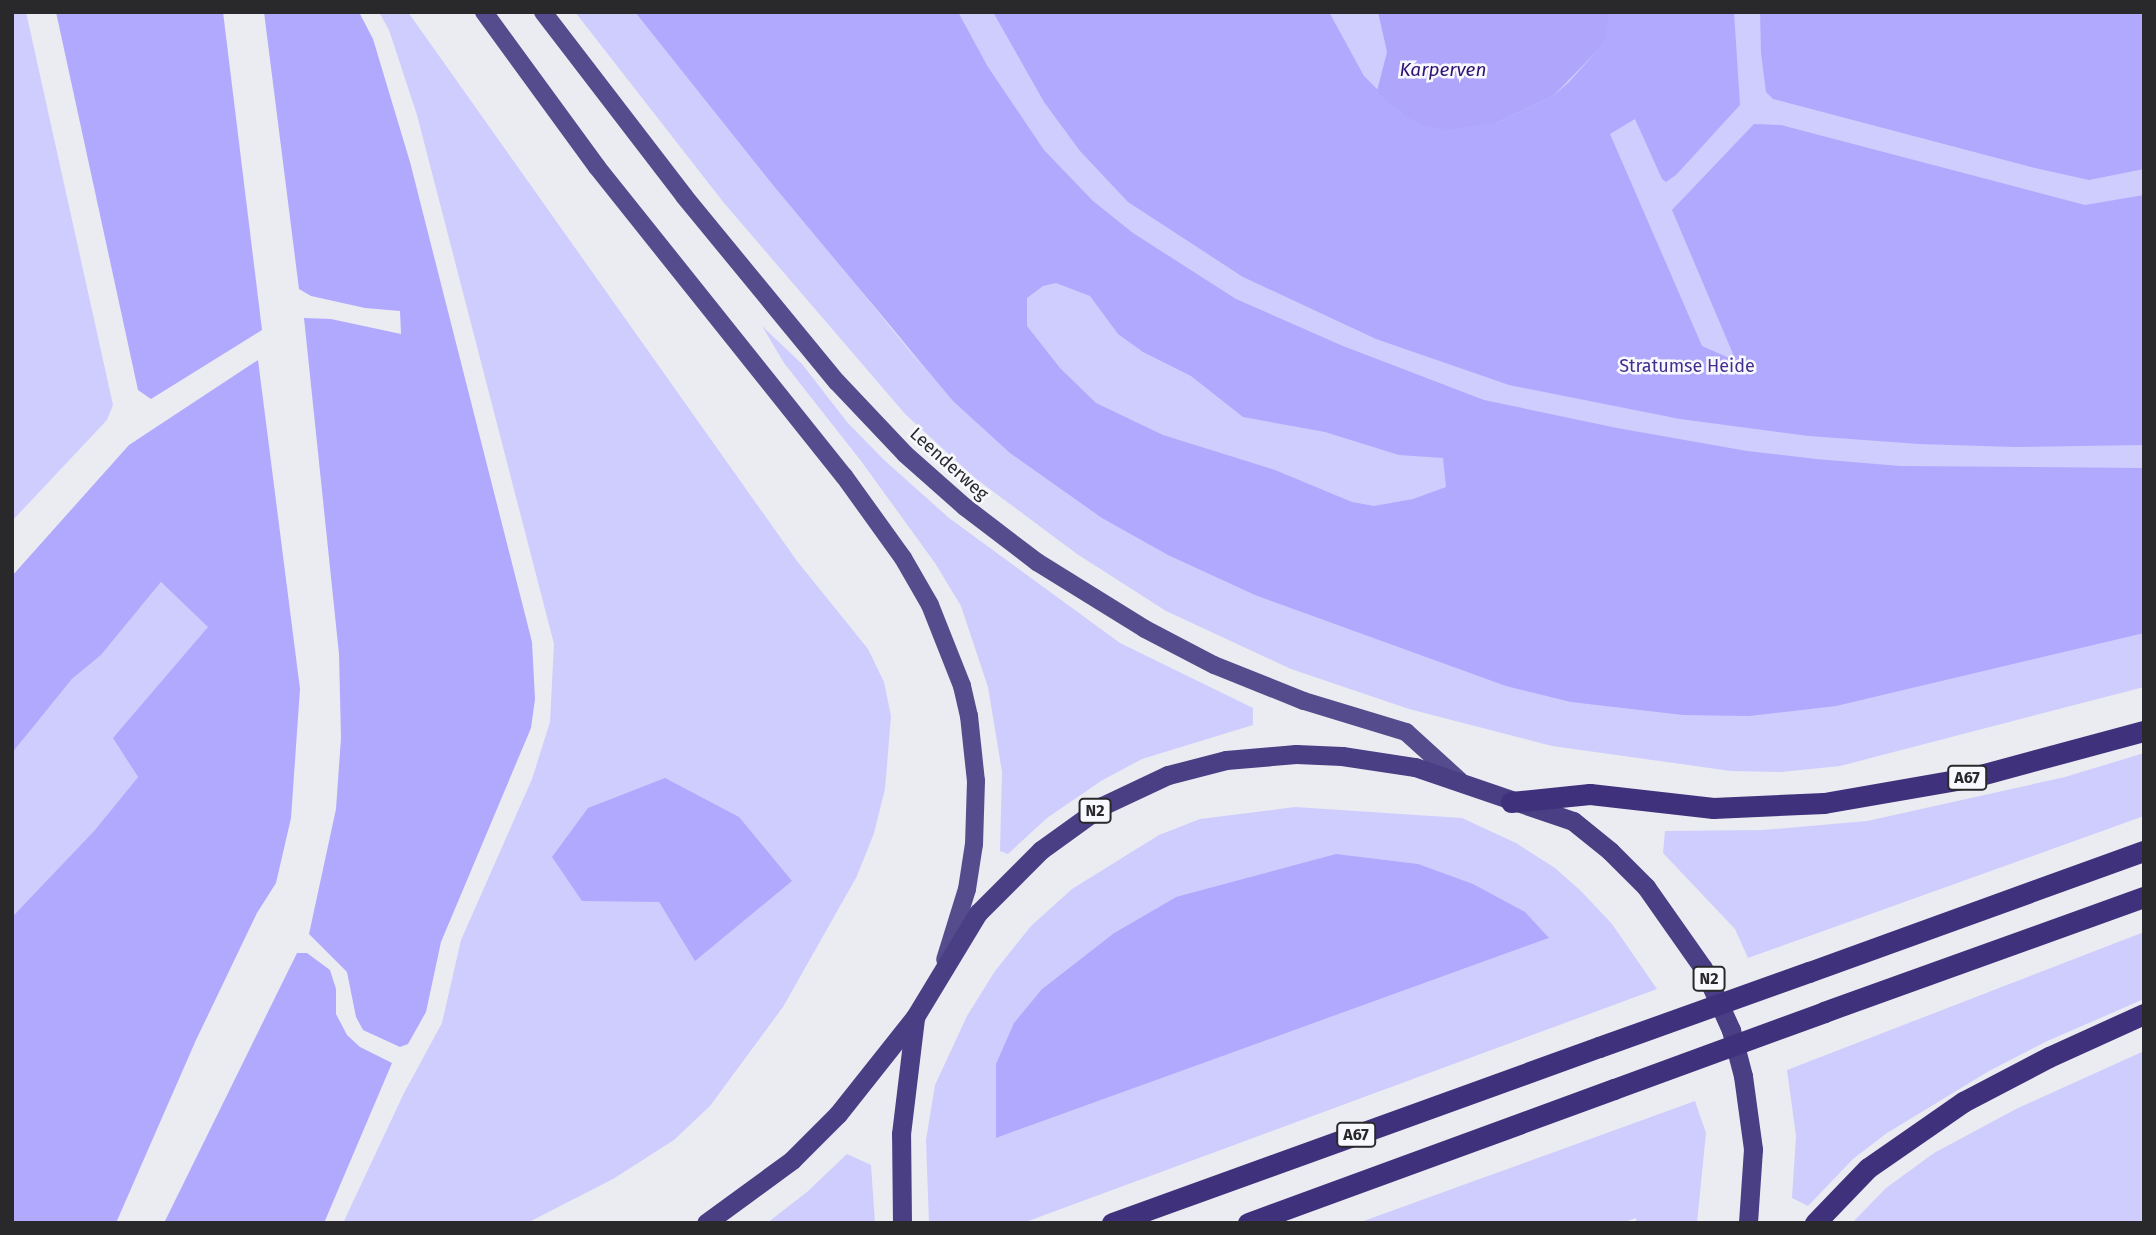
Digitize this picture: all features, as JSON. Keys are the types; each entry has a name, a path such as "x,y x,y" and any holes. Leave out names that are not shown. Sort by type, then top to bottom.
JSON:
{"highway":[{"name":"A67","path":"1511,802 1590,794 1713,808 1824,803 1973,777 2144,731"},
{"name":"N2","path":"706,1223 763,1184 815,1138 862,1087 915,1017 978,913 1041,850 1102,806 1168,775 1226,760 1306,755 1368,759 1415,767 1459,780 1511,802 1573,821 1610,850 1668,914 1703,968 1731,1030 1743,1076 1753,1149 1748,1223"},
{"name":"A67","path":"1112,1223 2144,851"},
{"name":"A67","path":"1248,1223 2144,897"},
{"path":"1815,1223 1868,1168 1963,1101 2144,1014"},
{"name":"N2","path":"902,1223 901,1134 915,1017"}],"main road":[{"path":"484,12 597,167 864,503 903,558 930,605 962,686 970,716 976,781 974,844 967,889 939,979"},
{"name":"Leenderweg","path":"543,12 684,197 805,345 880,429 956,499 1037,562 1145,629 1214,665 1292,696 1406,733 1459,780"}],"green space":[{"path":"12,12 26,12 113,405 107,420 12,521"},
{"path":"56,12 223,12 262,330 151,399 138,390"},
{"path":"264,12 359,12 373,39 410,162 532,642 535,699 531,728 441,942 426,1012 408,1044 400,1047 363,1030 356,1017 347,972 309,934 336,809 341,738 339,654 304,318 331,319 401,334 400,311 365,308 311,296 299,289"},
{"path":"379,12 408,12 797,561 868,649 884,682 891,716 885,789 874,833 857,876 783,1007 710,1106 674,1140 613,1179 527,1223 343,1223 404,1093 442,1023 461,940 532,779 550,722 554,644 417,115 389,30","holes":["791,881 695,960 659,902"]},
{"name":"Stratumse Heide","path":"575,12 635,12 926,371 646,12 2144,12 2144,687 1840,766 1781,772 1731,771 1552,746 1409,709 1291,669 1166,611 1077,554 975,478 906,415 724,203"},
{"path":"635,12 958,12 988,67 1044,150 1093,201 1133,233 1236,299 1343,346 1484,400 1617,428 1747,451 1900,466 2144,468 2144,633 1836,706 1749,716 1683,715 1571,702 1506,686 1255,595 1168,555 1102,518 1010,453 953,401 773,185","holes":["1056,283 1090,296 1118,334 1143,352 1191,376 1243,417 1325,432 1399,455 1443,458 1446,487 1413,499 1374,506 1352,502 1275,470 1163,435 1096,403 1060,368 1027,326 1027,298 1043,286"]},
{"path":"993,12 1329,12 1364,76 1402,114 1496,123 1553,96 1569,82 1597,51 1609,12 1734,12 1740,105 1676,175 1666,182 1662,179 1635,119 1610,134 1702,346 1736,361 1672,210 1754,124 1781,125 2085,205 2144,195 2144,445 2015,447 1919,444 1809,436 1680,419 1509,385 1376,339 1243,277 1128,202 1080,151 1044,102"},
{"path":"1760,12 2144,12 2144,169 2089,180 1773,99 1766,92"},
{"path":"762,326 802,364 847,422 883,459 949,518 1120,643 1253,708 1253,725 1142,759 1101,781 1047,818 1008,854 1000,851 1002,772 988,687 961,606 935,563 861,461 784,363"},
{"path":"258,360 300,689 291,818 276,883 257,913 196,1040 116,1223 12,1223 12,917 94,831 138,777 113,738 208,627 161,582 101,655 72,679 12,753 12,576 129,445"},
{"path":"161,582 209,627 114,738 138,777 94,831 12,917 12,753 72,679 101,655"},
{"path":"2144,753 2144,816 1748,958 1735,929 1663,853 1665,831 1762,830 1867,821 2065,777"},
{"path":"665,778 739,817 792,881 695,961 659,902 582,901 552,857 588,808"},
{"path":"1295,807 1462,818 1516,843 1555,868 1612,924 1657,989 1023,1223 929,1223 926,1140 935,1085 967,1016 995,971 1031,926 1072,889 1159,835 1200,819","holes":["1176,897 1549,938 996,1138 997,1064 1042,989 1114,933"]},
{"path":"1336,854 1418,864 1473,884 1525,912 1549,938 996,1138 996,1064 1014,1023 1042,989 1114,933 1176,897"},
{"path":"2144,932 2144,999 2045,1042 1989,1071 1887,1133 1853,1159 1808,1206 1792,1198 1796,1136 1787,1070"},
{"path":"297,953 307,953 330,970 336,989 336,1014 347,1035 360,1047 392,1063 324,1223 164,1223"},
{"path":"2144,1051 2144,1223 1852,1223 1886,1188 1934,1153 2016,1109"},
{"path":"1695,1101 1706,1133 1697,1223 1636,1223 1636,1218 1622,1223 1358,1223"},
{"path":"847,1154 871,1165 875,1223 767,1223 807,1192"}],"water":[{"name":"Karperven","path":"1378,12 1609,12 1605,37 1597,51 1553,96 1496,123 1446,130 1422,125 1402,114 1377,91 1387,52"}]}
